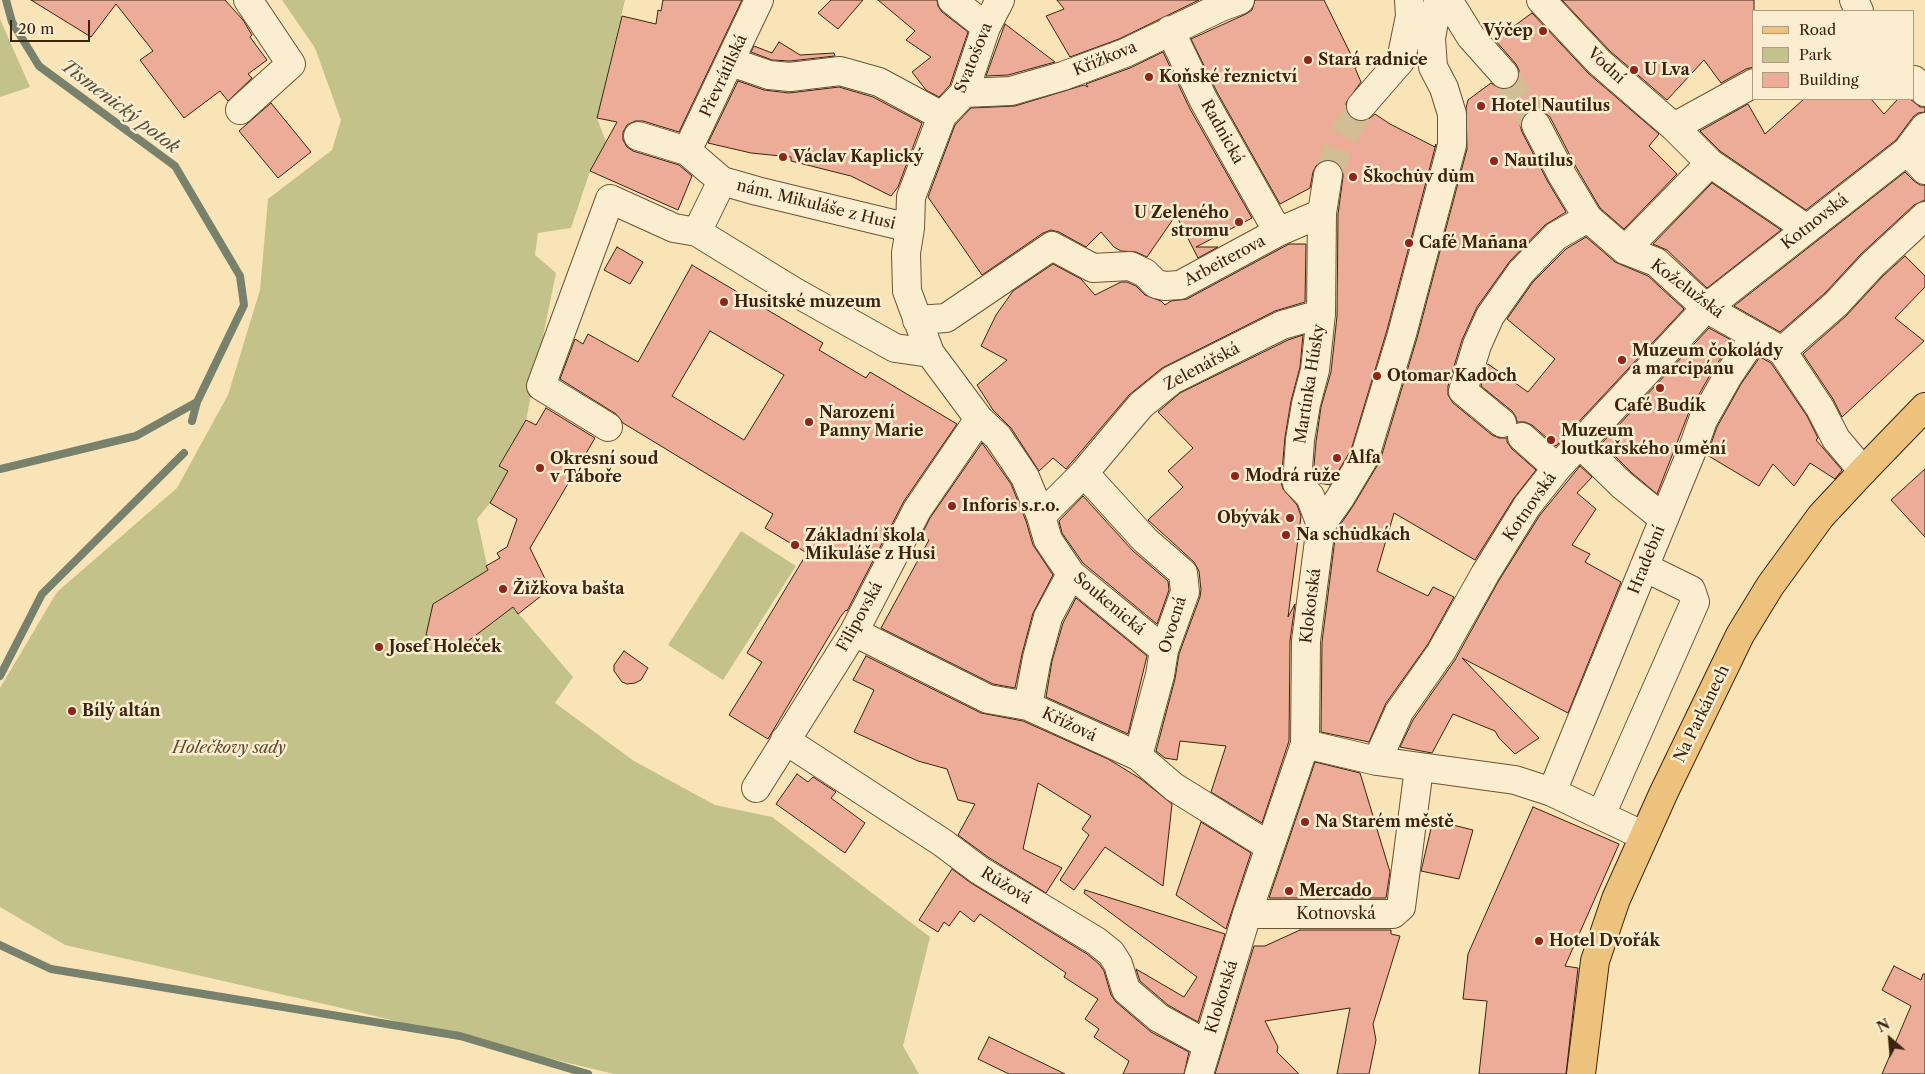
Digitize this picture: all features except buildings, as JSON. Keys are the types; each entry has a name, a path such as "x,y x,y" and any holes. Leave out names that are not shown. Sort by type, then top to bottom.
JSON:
{"main road":[{"name":"Na Parkánech","path":"1582,1074 1596,962 1616,899 1740,635 1770,586 1821,516 1925,407"}],"street":[{"path":"240,110 291,64 248,0"},
{"name":"Převrátilská","path":"687,151 759,0"},
{"path":"952,0 986,27"},
{"name":"Svatošova","path":"911,197 942,116 964,93 986,27 1000,0"},
{"name":"Křížkova","path":"964,93 1011,92 1037,84 1125,53 1170,30 1240,0"},
{"path":"1361,106 1401,60 1410,16 1409,0"},
{"name":"Klokotská","path":"1199,1074 1247,914 1305,744 1306,641 1321,525 1366,456 1402,334 1452,145 1452,114 1444,88 1433,67 1431,38 1438,0"},
{"path":"1448,0 1471,37 1504,74"},
{"name":"Vodní","path":"1542,0 1599,62 1674,127 1710,163 1807,229"},
{"name":"Radnická","path":"1170,30 1204,101 1278,232"},
{"path":"731,62 769,75 790,77 840,71 879,82 942,116"},
{"path":"1915,81 1925,92"},
{"path":"1674,127 1752,84"},
{"name":"Koželužská","path":"1536,124 1562,175 1588,218 1625,250 1656,262 1706,308 1782,351 1820,408 1836,439 1863,471"},
{"name":"Kotnovská","path":"1377,761 1399,712 1441,652 1485,574 1527,506 1557,468 1706,308 1907,151 1925,128"},
{"name":"nám. Mikuláše z Husi","path":"638,136 687,151 722,181 910,228"},
{"path":"1907,151 1925,170"},
{"path":"1625,250 1710,163"},
{"name":"Martínka Húsky","path":"1321,525 1310,496 1297,483 1300,440 1306,404 1315,370 1321,314 1322,213 1328,175"},
{"name":"nám. Mikuláše z Husi","path":"697,232 722,181"},
{"name":"nám. Mikuláše z Husi","path":"911,197 910,228 906,253 907,291 930,353 973,411"},
{"path":"608,427 541,386 610,199 674,228 697,232 793,291 895,348 930,353"},
{"name":"Arbeiterova","path":"917,320 946,318 1052,246 1093,268 1130,266 1145,273 1156,284 1165,286 1180,285 1278,232 1322,213"},
{"path":"1782,351 1836,304 1872,265 1925,216"},
{"path":"1557,468 1463,391 1477,345 1490,316 1521,272 1556,236 1588,218"},
{"name":"Zelenářská","path":"1041,516 1084,473 1141,405 1172,380 1282,325 1321,314"},
{"name":"Hradební","path":"1552,792 1694,448 1703,420 1728,376 1755,336"},
{"name":"Soukenická","path":"973,411 998,437 1025,477 1041,516 1048,540 1071,574 1164,650"},
{"name":"Filipovská","path":"756,788 854,632 917,510 973,411"},
{"path":"1580,444 1622,485 1664,519"},
{"name":"Ovocná","path":"1084,473 1145,540 1183,573 1185,592 1164,650 1160,675 1138,756"},
{"path":"1601,815 1695,602 1691,590 1644,567"},
{"path":"1028,706 1037,658 1048,617 1071,574"},
{"name":"Křížová","path":"854,632 988,699 1028,706 1138,756 1174,787 1269,846"},
{"name":"Růžová","path":"785,740 943,843 979,870 1096,942 1115,958 1126,990 1159,1018 1208,1045"},
{"path":"1305,744 1377,761 1515,780 1552,792 1644,836"},
{"name":"Kotnovská","path":"1247,914 1393,914 1401,907 1419,768"}],"green space":[{"name":"Holečkovy sady","path":"282,0 625,0 597,118 606,142 590,171 571,228 538,233 535,255 556,273 526,420 499,465 508,471 490,503 477,519 488,570 433,604 427,635 456,651 513,607 573,677 555,703 634,761 715,805 772,817 930,937 903,1046 919,1074 614,1074 333,1006 65,945 0,907 0,688 57,592 177,488 228,395 260,290 268,199 332,150 341,120 315,48"},
{"path":"0,19 30,87 0,97"},
{"path":"741,531 796,566 723,680 668,645"}],"waterway":[{"name":"Tismenický potok","path":"0,469 136,436 197,402 244,305 240,276 175,166 39,66 12,22 6,0"},
{"path":"192,421 197,402"},
{"path":"0,676 42,594 184,453"},
{"path":"0,945 51,969 460,1036 588,1074"}],"tunnel":[{"path":"1504,74 1536,125"},
{"path":"1328,175 1342,137 1361,106"}],"place":[{"name":"Výčep","path":"1543,31"},
{"name":"Stará radnice","path":"1308,60"},
{"name":"U Lva","path":"1634,70"},
{"name":"Koňské řeznictví","path":"1149,77"},
{"name":"Hotel Nautilus","path":"1481,106"},
{"name":"Václav Kaplický","path":"783,157"},
{"name":"Nautilus","path":"1494,161"},
{"name":"Škochův dům","path":"1353,177"},
{"name":"U Zeleného stromu","path":"1239,222"},
{"name":"Café Mañana","path":"1409,243"},
{"name":"Husitské muzeum","path":"724,302"},
{"name":"Muzeum čokolády a marcipánu","path":"1622,360"},
{"name":"Otomar Kadoch","path":"1377,376"},
{"name":"Café Budík","path":"1660,388"},
{"name":"Narození Panny Marie","path":"809,422"},
{"name":"Muzeum loutkařského umění","path":"1551,440"},
{"name":"Alfa","path":"1337,458"},
{"name":"Okresní soud v Táboře","path":"540,468"},
{"name":"Modrá růže","path":"1235,476"},
{"name":"Inforis s.r.o.","path":"952,506"},
{"name":"Obývák","path":"1290,518"},
{"name":"Na schůdkách","path":"1286,535"},
{"name":"Základní škola Mikuláše z Husi","path":"795,545"},
{"name":"Žižkova bašta","path":"503,589"},
{"name":"Josef Holeček","path":"379,647"},
{"name":"Bílý altán","path":"72,711"},
{"name":"Na Starém městě","path":"1305,822"},
{"name":"Mercado","path":"1289,891"},
{"name":"Hotel Dvořák","path":"1539,941"}]}
